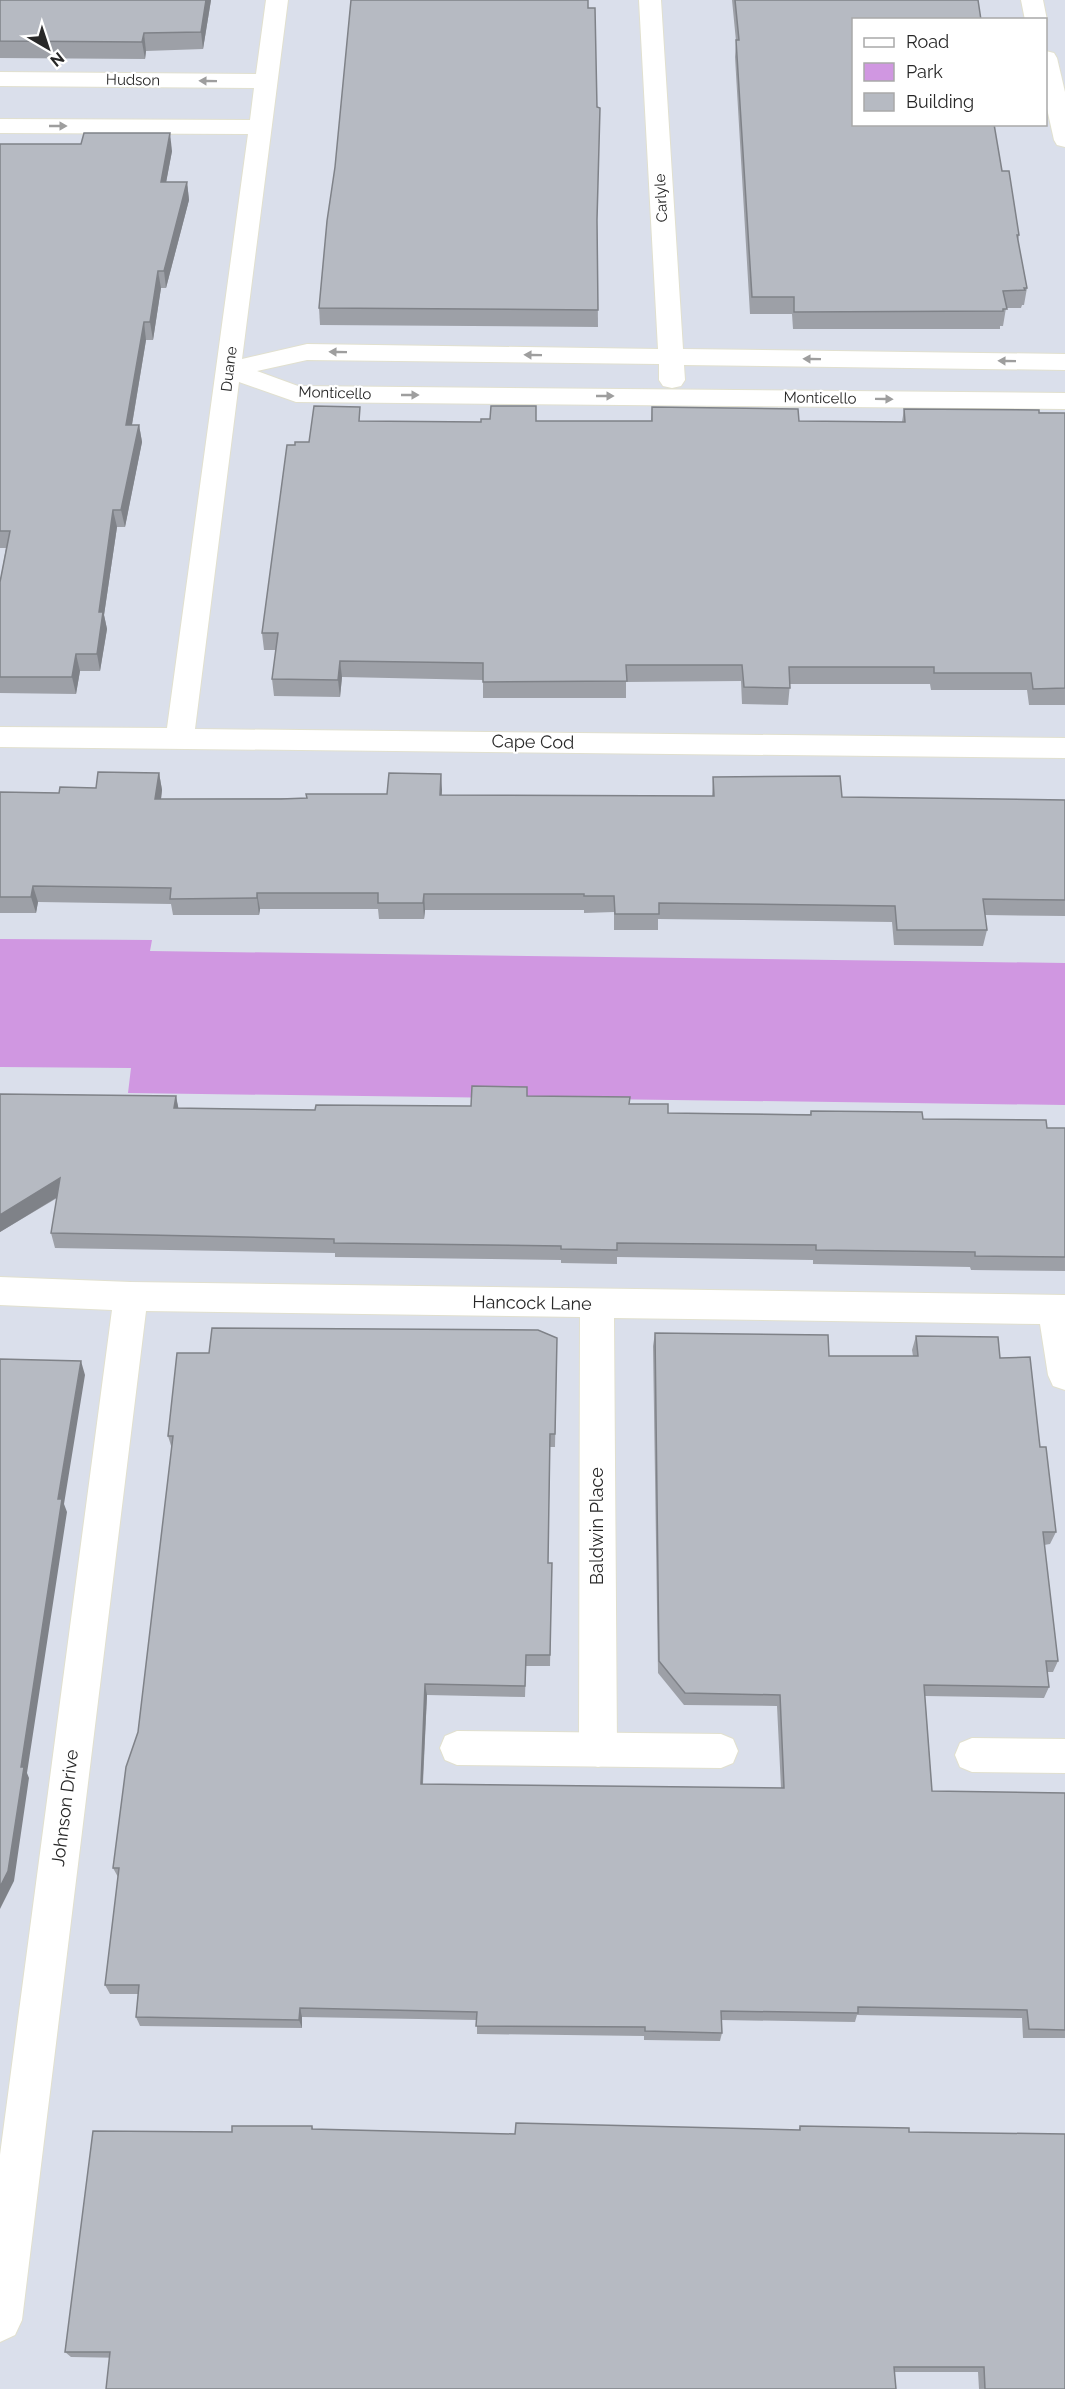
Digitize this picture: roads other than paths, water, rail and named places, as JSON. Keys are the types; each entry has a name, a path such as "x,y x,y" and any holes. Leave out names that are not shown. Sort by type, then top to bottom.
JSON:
{"street":[{"name":"Duane","path":"180,738 277,0"},
{"name":"Carlyle","path":"650,0 673,397"},
{"path":"1032,0 1036,18"},
{"path":"1047,62 1065,140"},
{"name":"Hudson","path":"0,79 266,81"},
{"path":"0,126 261,127"},
{"path":"230,370 307,352 1065,362"},
{"name":"Monticello","path":"230,370 296,394 1065,401"},
{"name":"Cape Cod","path":"0,736 1065,748"},
{"name":"Hancock Lane","path":"0,1291 131,1296 1060,1310"},
{"name":"Johnson Drive","path":"0,2320 131,1296"},
{"name":"Baldwin Place","path":"597,1304 598,1749"},
{"path":"1060,1310 1065,1375"}],"lane":[{"path":"457,1748 721,1751"},
{"path":"972,1755 1065,1756"}]}
